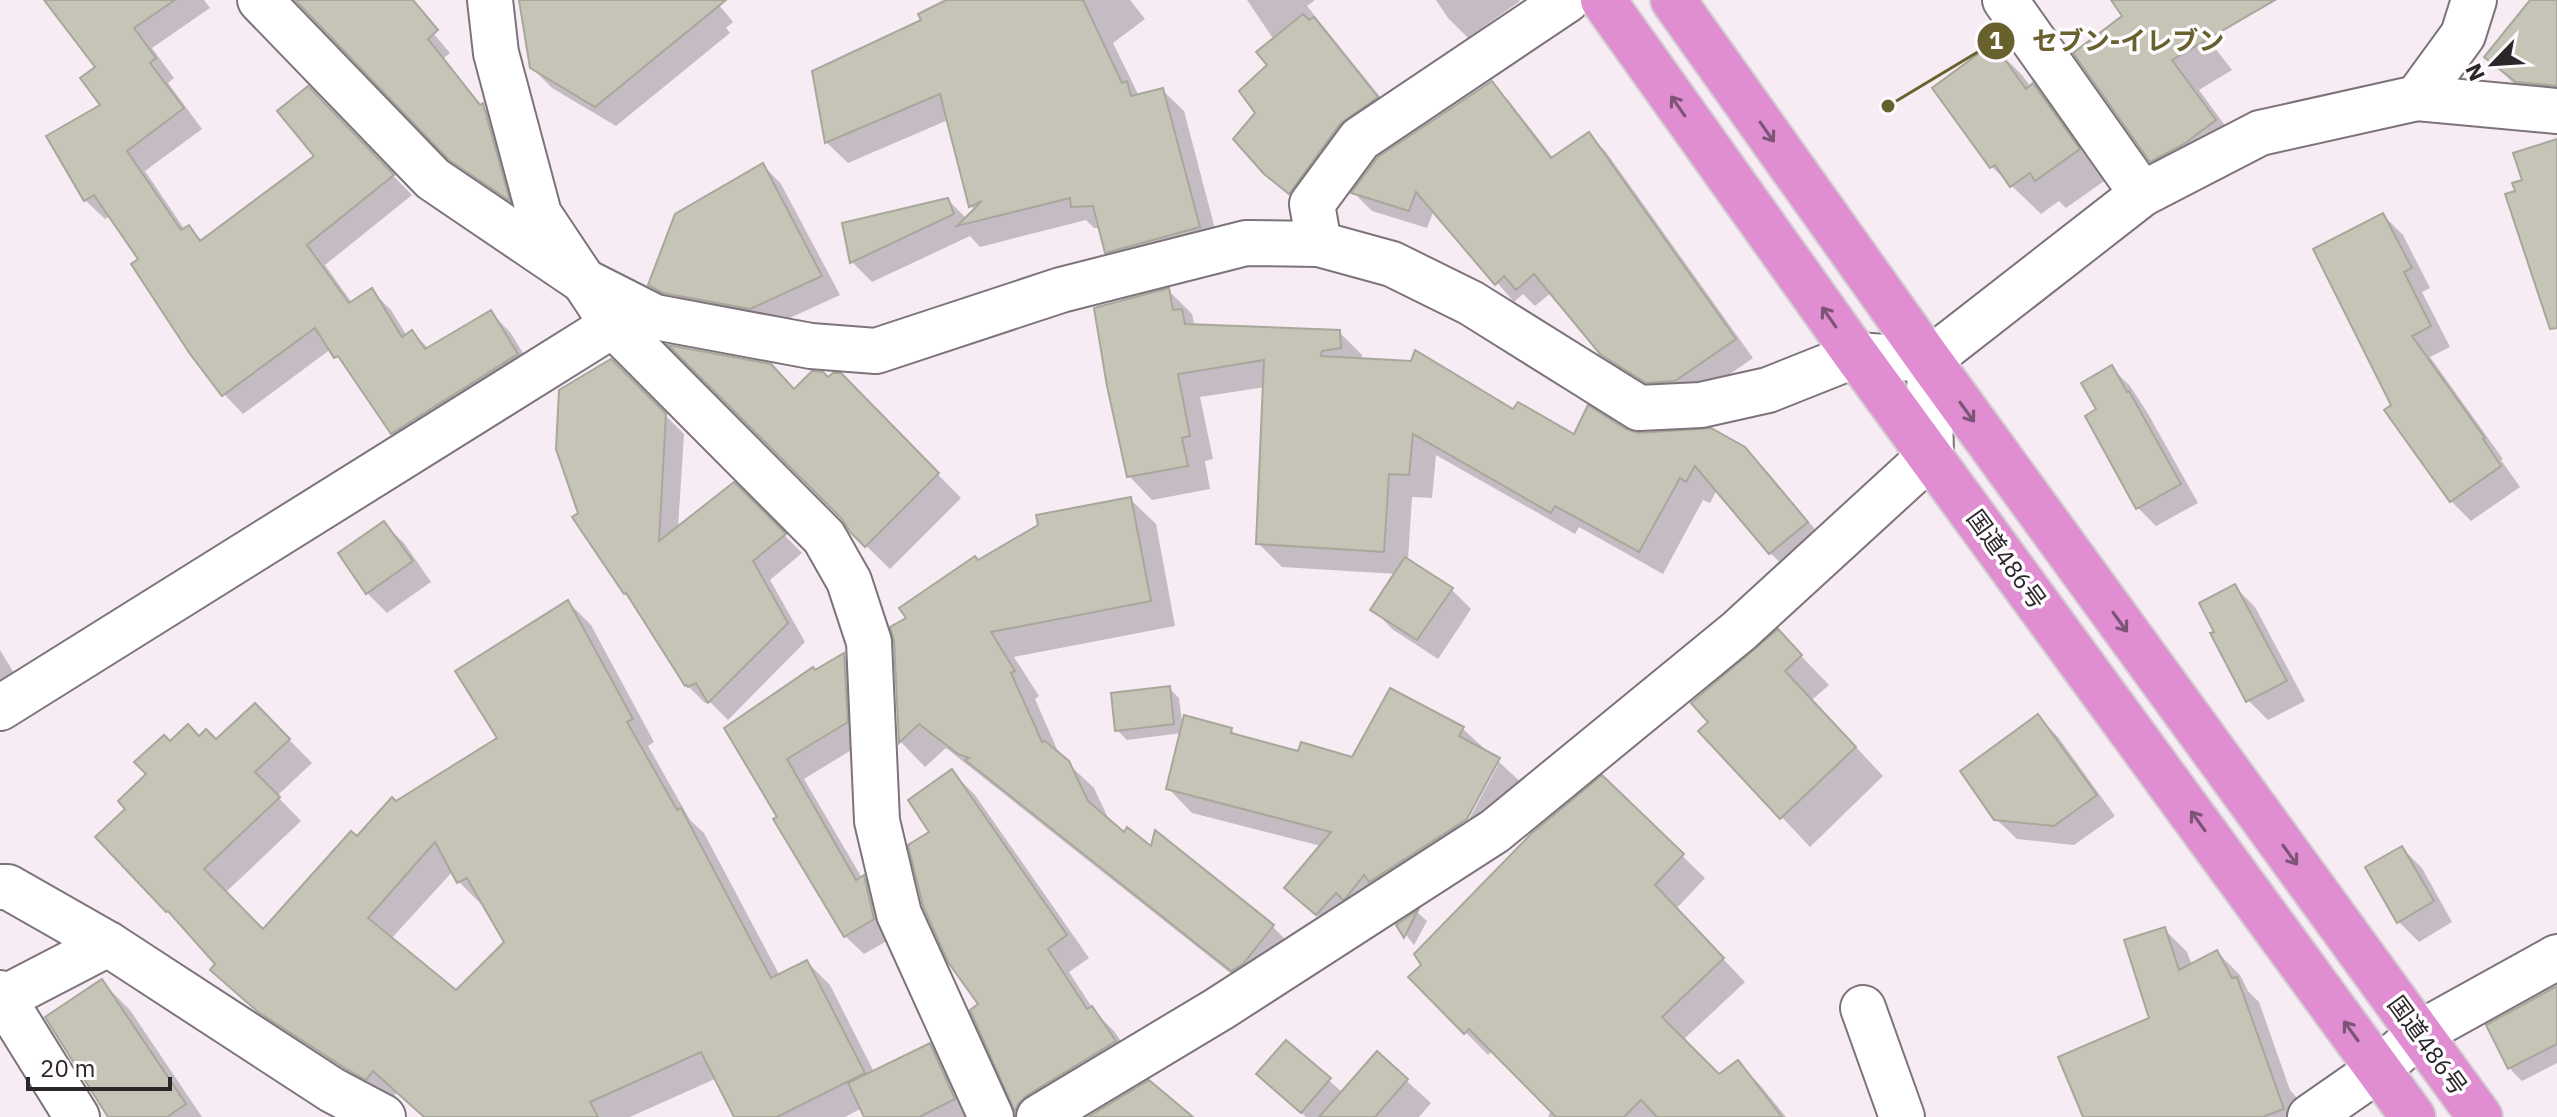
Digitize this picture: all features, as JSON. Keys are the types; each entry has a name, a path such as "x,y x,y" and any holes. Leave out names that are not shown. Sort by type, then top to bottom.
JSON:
{"highway":[{"name":"国道486号","path":"1603,0 1856,355 2413,1117"},
{"name":"国道486号","path":"1673,0 1929,360 2480,1117"}],"street":[{"path":"260,0 433,179 532,228 582,280 624,316 824,537 849,581 869,642 877,821 899,914 991,1117"},
{"path":"490,0 496,53 532,228"},
{"path":"1319,244 1312,204 1360,139 1567,0"},
{"path":"2005,0 2142,194"},
{"path":"2417,98 2463,35 2474,0"},
{"path":"0,708 624,316 655,317 811,346 876,351 1061,290 1246,243 1319,244 1392,264 1471,303 1639,408 1701,405 1768,390 1856,355 1929,360 2142,194 2260,133 2417,98 2557,111"},
{"path":"1039,1117 1219,1009 1495,831 1739,631 1931,455 1929,360"},
{"path":"0,887 8,887 108,944 332,1090 383,1117"},
{"path":"77,1117 2,996 108,944"},
{"path":"2310,1117 2379,1069 2420,1033 2557,957"},
{"path":"1863,1008 1902,1117"}],"building":[{"path":"44,0 175,0 134,28 156,58 150,63 184,108 127,151 181,230 189,225 200,241 314,156 277,111 308,86 394,175 307,245 349,303 372,288 402,337 412,330 425,349 491,310 518,354 391,434 315,328 222,396 190,354 131,264 138,259 94,195 84,201 46,136 100,105 80,78 95,67"},
{"path":"295,0 413,0 438,30 428,39 480,105 483,103 510,201 449,160"},
{"path":"519,0 726,0 595,107 530,68"},
{"path":"946,0 1083,0 1122,83 1127,81 1131,96 1163,88 1200,227 1105,253 1093,206 1071,207 1070,198 957,226 982,201 969,207 940,94 825,143 812,71 921,20 918,14"},
{"path":"2111,0 2275,0 2172,60 2216,120 2184,144 2150,162 2073,53 2122,16"},
{"path":"2530,0 2557,0 2557,86 2516,82 2484,57"},
{"path":"1303,14 1309,20 1314,17 1378,97 1340,124 1289,194 1264,174 1233,139 1255,113 1239,91 1267,65 1256,52"},
{"path":"1993,43 2026,89 2033,83 2080,149 2035,181 2030,173 2010,187 1995,165 1990,168 1932,88"},
{"path":"1492,81 1551,158 1589,132 1736,339 1675,381 1646,383 1600,354 1534,274 1516,290 1504,276 1495,285 1416,192 1409,211 1351,193 1378,157"},
{"path":"2557,139 2557,328 2550,329 2505,194 2515,191 2512,183 2522,180 2513,153"},
{"path":"763,163 822,276 750,309 663,293 648,285 675,214"},
{"path":"948,198 954,214 850,263 842,223"},
{"path":"2383,213 2412,268 2404,272 2431,326 2412,336 2485,438 2501,466 2450,502 2384,410 2391,405 2313,249"},
{"path":"1169,288 1173,310 1182,309 1185,324 1340,330 1341,348 1322,351 1321,356 1411,361 1415,350 1513,409 1518,402 1574,434 1588,405 1626,429 1639,433 1711,428 1745,447 1808,522 1769,554 1695,466 1686,482 1680,478 1639,552 1555,506 1551,513 1413,434 1409,475 1389,474 1384,552 1256,544 1264,360 1178,374 1190,436 1182,438 1188,466 1127,477 1094,308"},
{"path":"668,345 771,364 794,389 812,371 823,372 828,377 841,373 939,473 865,547 842,519"},
{"path":"611,359 666,414 659,541 734,482 786,534 753,561 788,623 708,703 696,683 685,686 626,593 572,517 578,513 556,449 559,390"},
{"path":"2112,365 2181,484 2136,509 2085,416 2096,409 2081,383"},
{"path":"1131,497 1151,601 991,632 1015,671 1011,673 1042,742 1045,741 1069,761 1088,801 1124,832 1127,827 1151,846 1155,830 1274,925 1243,964 1231,971 965,760 969,758 958,754 919,724 899,743 894,641 890,627 906,618 899,608 975,556 978,560 1038,525 1036,515"},
{"path":"384,521 413,561 366,594 338,553"},
{"path":"1405,557 1453,588 1417,640 1370,610"},
{"path":"2235,584 2287,681 2246,702 2210,633 2214,632 2199,603"},
{"path":"568,600 633,719 627,722 677,810 681,808 771,978 807,960 865,1073 777,1117 734,1117 701,1052 590,1102 598,1117 424,1117 373,1071 366,1080 258,1012 210,970 215,964 95,837 125,809 118,801 146,774 134,762 164,735 170,741 188,724 199,736 206,729 216,739 255,703 290,739 255,772 280,797 204,869 263,929 351,831 357,836 392,797 396,801 497,738 455,671","holes":["435,842 457,883 467,878 504,942 456,990 368,918"]},
{"path":"1778,629 1802,655 1785,671 1856,747 1780,819 1698,731 1708,722 1691,703"},
{"path":"844,653 848,722 787,759 856,880 864,875 874,919 844,937 773,819 777,817 724,728 813,667 815,670"},
{"path":"1170,686 1174,724 1115,731 1111,693"},
{"path":"1390,688 1464,727 1459,736 1500,758 1467,819 1369,882 1364,875 1346,898 1343,900 1336,893 1316,915 1284,888 1331,832 1166,789 1184,715 1232,728 1231,733 1298,751 1301,742 1352,757"},
{"path":"2038,714 2097,795 2054,826 1994,820 1960,771"},
{"path":"952,769 1067,935 1048,949 1087,1009 1092,1006 1116,1041 1026,1096 1015,1112 970,1010 978,1004 948,962 923,906 908,845 929,832 908,800"},
{"path":"1602,775 1684,854 1655,885 1724,958 1662,1017 1719,1074 1738,1060 1782,1117 1657,1117 1641,1100 1624,1117 1556,1117 1469,1029 1464,1034 1408,977 1421,965 1414,954 1532,833"},
{"path":"2402,846 2434,901 2397,923 2365,867"},
{"path":"1418,910 1404,938 1396,925"},
{"path":"2165,927 2179,970 2217,950 2232,978 2237,977 2284,1109 2262,1117 2083,1117 2058,1057 2149,1018 2124,940"},
{"path":"102,979 186,1104 167,1117 108,1117 45,1017"},
{"path":"2557,986 2557,1044 2508,1069 2486,1025"},
{"path":"1286,1040 1331,1078 1301,1113 1256,1074"},
{"path":"930,1043 955,1099 919,1117 864,1117 848,1083"},
{"path":"1377,1051 1408,1079 1375,1117 1319,1117"},
{"path":"1149,1080 1193,1117 1088,1117"}],"place":[{"name":"セブン-イレブン","path":"1888,106"}]}
